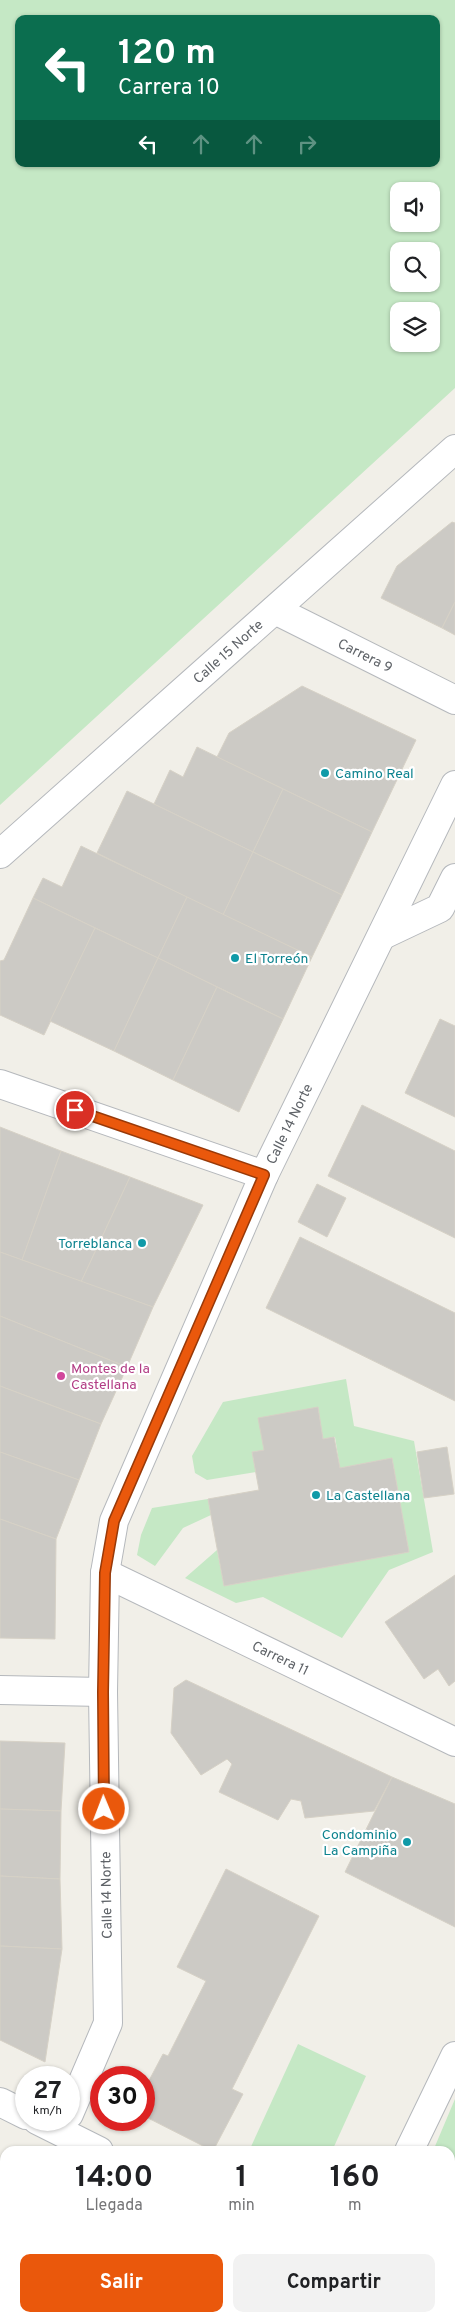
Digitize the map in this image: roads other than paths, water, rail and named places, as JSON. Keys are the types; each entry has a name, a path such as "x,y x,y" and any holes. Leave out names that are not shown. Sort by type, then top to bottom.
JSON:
{"street":[{"name":"Calle 15 Norte","path":"0,854 455,449"},
{"name":"Carrera 9","path":"275,610 455,700"},
{"name":"Calle 14 Norte","path":"80,2080 108,2023 103,1692 105,1573 114,1521 264,1175 455,785"},
{"path":"382,935 440,908 455,878"},
{"path":"0,1084 264,1175"},
{"name":"Carrera 11","path":"105,1573 455,1742"},
{"path":"0,1690 103,1692"},
{"path":"411,2146 454,2059"},
{"path":"0,2102 15,2109"},
{"path":"64,2131 90,2146"}],"place":[{"name":"Camino Real","path":"325,773"},
{"name":"El Torreón","path":"235,958"},
{"name":"Torreblanca","path":"142,1243"},
{"name":"Montes de la Castellana","path":"61,1376"},
{"name":"La Castellana","path":"316,1495"},
{"name":"Condominio La Campiña","path":"407,1842"}]}
